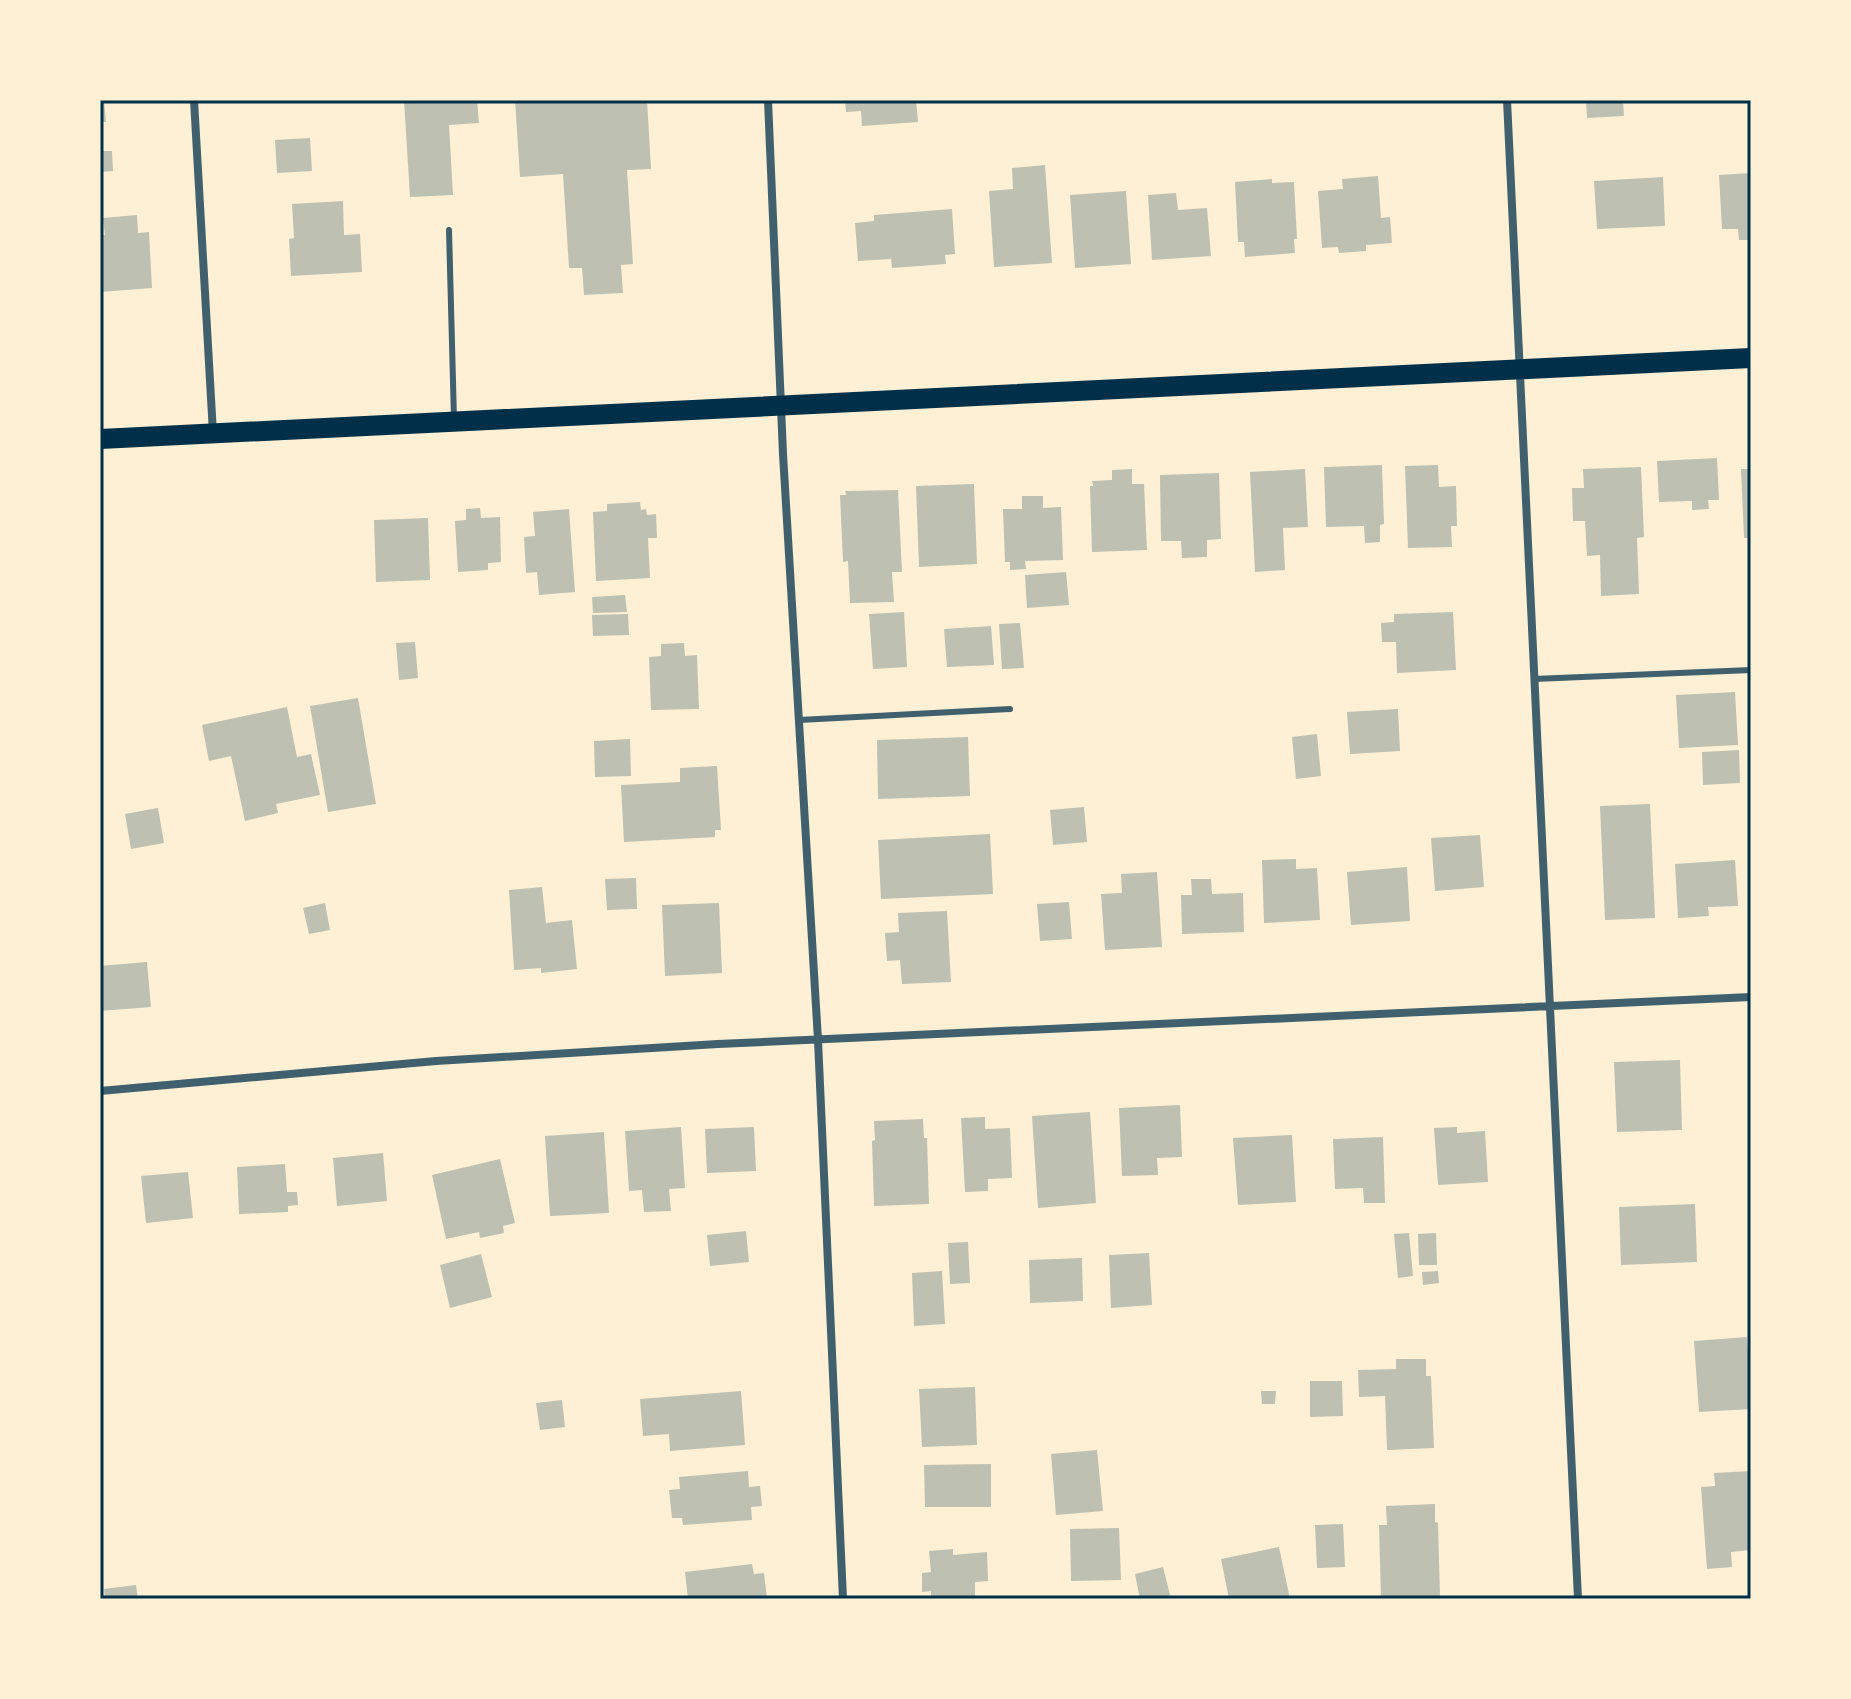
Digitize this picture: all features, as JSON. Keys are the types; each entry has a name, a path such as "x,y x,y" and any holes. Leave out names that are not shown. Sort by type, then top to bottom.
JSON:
{"main road":[{"path":"100,439 1751,358"}],"street":[{"path":"194,100 213,434"},
{"path":"768,100 781,407 818,1040 843,1599"},
{"path":"1507,100 1578,1599"},
{"path":"100,1091 436,1061 818,1040 1751,997"}],"lane":[{"path":"449,230 453,422"},
{"path":"1534,679 1751,670"},
{"path":"799,720 1010,709"}],"building":[{"path":"100,100 104,100 106,122 100,122"},
{"path":"404,100 477,100 479,123 449,125 453,195 410,197"},
{"path":"515,100 647,100 651,169 627,170 633,264 621,265 623,293 584,295 582,268 569,268 563,174 520,177"},
{"path":"845,100 916,100 918,122 862,126 861,111 846,112"},
{"path":"1586,100 1623,100 1624,116 1587,118"},
{"path":"310,138 312,171 277,173 275,140"},
{"path":"100,151 112,151 113,171 100,172"},
{"path":"1045,165 1052,263 994,267 989,191 1013,189 1012,168"},
{"path":"1751,173 1751,240 1739,240 1738,229 1722,229 1719,175"},
{"path":"1378,176 1381,218 1390,217 1392,243 1366,245 1366,251 1339,253 1338,247 1322,248 1318,191 1343,189 1342,179"},
{"path":"1663,177 1665,226 1597,229 1594,181"},
{"path":"1272,179 1272,183 1294,182 1295,253 1245,257 1244,242 1238,242 1235,182"},
{"path":"1126,191 1131,264 1075,268 1070,195"},
{"path":"1176,193 1178,210 1207,208 1211,256 1152,260 1148,195"},
{"path":"343,201 344,235 360,234 362,272 291,276 289,239 294,238 292,204"},
{"path":"952,209 955,254 945,255 946,264 892,268 891,259 858,261 855,223 874,221 874,215"},
{"path":"137,215 138,233 149,232 152,288 100,292 100,235 105,235 103,218"},
{"path":"1717,458 1719,500 1708,500 1709,509 1692,510 1692,501 1659,502 1657,461"},
{"path":"1382,465 1384,524 1380,525 1380,542 1365,543 1364,526 1326,527 1324,467"},
{"path":"1438,465 1439,487 1456,486 1457,526 1451,526 1452,547 1408,548 1405,466"},
{"path":"1641,467 1644,537 1637,538 1639,594 1601,596 1600,555 1587,556 1585,521 1573,521 1572,488 1584,488 1583,469"},
{"path":"1132,469 1132,484 1144,484 1147,550 1092,552 1092,481 1112,480 1112,470"},
{"path":"1305,469 1308,527 1283,528 1285,570 1255,572 1250,472"},
{"path":"1741,469 1751,469 1751,538 1744,538"},
{"path":"1219,473 1221,539 1207,540 1207,557 1182,558 1181,541 1161,541 1160,475"},
{"path":"974,484 977,564 919,567 916,486"},
{"path":"898,490 902,572 892,572 894,602 850,603 848,561 843,562 840,495 846,495 845,491"},
{"path":"1022,496 1043,496 1043,508 1061,507 1063,560 1025,561 1026,569 1010,570 1010,562 1005,562 1003,509 1022,509"},
{"path":"640,502 641,510 646,509 647,515 656,514 657,538 648,538 650,578 596,581 593,512 607,511 607,504"},
{"path":"480,508 481,518 500,517 501,562 488,563 488,570 458,572 455,521 466,520 466,509"},
{"path":"569,509 575,592 539,595 537,572 526,573 524,537 535,536 533,512"},
{"path":"428,518 430,580 376,582 374,520"},
{"path":"1066,572 1069,605 1027,608 1025,575"},
{"path":"625,595 627,612 593,613 592,597"},
{"path":"904,612 907,667 873,669 869,614"},
{"path":"1453,612 1456,670 1397,673 1396,642 1382,642 1381,623 1394,622 1394,614"},
{"path":"628,614 629,635 593,636 592,615"},
{"path":"1020,623 1024,668 1002,669 999,624"},
{"path":"991,626 994,665 947,667 944,629"},
{"path":"415,642 418,678 399,680 396,643"},
{"path":"684,643 685,656 697,655 699,709 651,710 649,657 661,656 661,644"},
{"path":"1735,692 1738,745 1679,748 1676,695"},
{"path":"358,698 376,804 328,812 310,706"},
{"path":"287,707 297,757 311,754 320,795 276,804 278,813 245,821 231,756 209,761 202,725"},
{"path":"1398,709 1400,751 1350,754 1347,712"},
{"path":"1317,734 1321,776 1296,779 1292,737"},
{"path":"968,737 970,796 878,799 877,740"},
{"path":"630,739 631,776 595,777 594,741"},
{"path":"1739,750 1740,783 1703,785 1702,752"},
{"path":"717,766 721,830 715,830 715,837 624,842 621,785 680,782 680,768"},
{"path":"1650,804 1655,918 1605,920 1600,806"},
{"path":"1084,807 1087,842 1053,845 1050,810"},
{"path":"158,808 164,843 131,849 125,814"},
{"path":"990,834 993,894 881,899 878,840"},
{"path":"1480,835 1484,887 1435,891 1431,838"},
{"path":"1296,859 1296,869 1317,868 1320,920 1264,923 1262,860"},
{"path":"1735,860 1738,906 1708,907 1709,916 1678,918 1675,864"},
{"path":"1407,867 1410,921 1351,925 1347,872"},
{"path":"1157,872 1162,947 1105,950 1101,894 1122,893 1121,874"},
{"path":"636,878 637,909 607,910 605,879"},
{"path":"1191,879 1211,879 1212,894 1243,893 1244,932 1182,934 1181,895 1192,895"},
{"path":"542,887 546,923 572,920 577,969 541,973 541,968 514,970 509,890"},
{"path":"1069,902 1072,939 1040,941 1037,904"},
{"path":"325,903 330,930 309,934 303,908"},
{"path":"719,903 722,973 665,976 662,905"},
{"path":"947,911 951,982 902,984 900,960 887,961 885,933 899,932 898,913"},
{"path":"147,962 151,1007 100,1011 100,966"},
{"path":"1680,1060 1682,1130 1617,1132 1614,1062"},
{"path":"1180,1105 1182,1157 1157,1158 1158,1175 1122,1176 1119,1108"},
{"path":"1090,1112 1096,1203 1038,1208 1032,1116"},
{"path":"985,1117 985,1129 1010,1128 1012,1178 988,1179 988,1191 965,1192 961,1118"},
{"path":"923,1119 924,1138 927,1138 929,1204 874,1206 874,1121"},
{"path":"681,1127 685,1188 669,1189 671,1211 644,1212 642,1190 629,1191 625,1131"},
{"path":"754,1127 756,1171 707,1173 705,1129"},
{"path":"1457,1127 1457,1133 1485,1131 1488,1182 1438,1185 1434,1128"},
{"path":"604,1132 609,1213 550,1216 545,1136"},
{"path":"1292,1135 1296,1202 1238,1205 1233,1138"},
{"path":"1383,1137 1385,1203 1364,1203 1363,1188 1335,1189 1333,1139"},
{"path":"383,1153 387,1201 337,1206 333,1158"},
{"path":"500,1159 515,1223 503,1226 504,1233 480,1238 479,1232 446,1239 432,1175"},
{"path":"285,1164 287,1192 297,1192 298,1205 288,1206 288,1212 239,1214 237,1167"},
{"path":"188,1172 193,1218 146,1223 141,1176"},
{"path":"1695,1204 1697,1262 1621,1265 1619,1207"},
{"path":"746,1231 749,1262 710,1266 707,1235"},
{"path":"1409,1233 1413,1276 1398,1278 1394,1234"},
{"path":"1436,1233 1437,1265 1419,1265 1418,1234"},
{"path":"968,1242 970,1283 950,1284 948,1243"},
{"path":"1149,1253 1152,1305 1111,1308 1109,1255"},
{"path":"481,1254 492,1297 450,1308 440,1265"},
{"path":"1082,1258 1083,1301 1030,1303 1029,1260"},
{"path":"942,1271 945,1324 914,1326 912,1273"},
{"path":"1438,1271 1439,1283 1423,1285 1422,1272"},
{"path":"1747,1337 1751,1409 1699,1412 1694,1341"},
{"path":"1396,1359 1426,1359 1426,1376 1431,1376 1434,1448 1387,1450 1385,1396 1359,1397 1358,1370 1396,1369"},
{"path":"1310,1381 1342,1381 1343,1416 1310,1417"},
{"path":"975,1387 977,1445 922,1447 919,1389"},
{"path":"741,1391 745,1445 670,1451 669,1434 643,1436 640,1399"},
{"path":"1261,1391 1276,1391 1275,1404 1262,1404"},
{"path":"562,1400 565,1427 540,1430 536,1403"},
{"path":"1097,1450 1103,1511 1056,1515 1051,1454"},
{"path":"991,1464 991,1507 925,1507 924,1465"},
{"path":"748,1471 749,1487 760,1486 762,1506 751,1507 752,1520 683,1525 682,1518 672,1518 669,1490 680,1489 679,1477"},
{"path":"1751,1471 1751,1550 1731,1552 1732,1567 1707,1569 1701,1487 1715,1486 1714,1473"},
{"path":"1435,1504 1440,1597 1381,1599 1379,1525 1387,1525 1386,1506"},
{"path":"1343,1524 1345,1567 1317,1568 1315,1525"},
{"path":"1119,1528 1121,1580 1071,1581 1070,1529"},
{"path":"1279,1547 1290,1599 1229,1599 1221,1559"},
{"path":"953,1549 953,1555 987,1552 988,1581 975,1582 975,1599 931,1599 931,1591 922,1592 922,1573 931,1572 929,1551"},
{"path":"752,1564 754,1574 764,1573 767,1599 688,1599 685,1572"},
{"path":"1163,1567 1171,1599 1140,1599 1135,1574"},
{"path":"136,1585 138,1599 105,1599 104,1589"}]}
